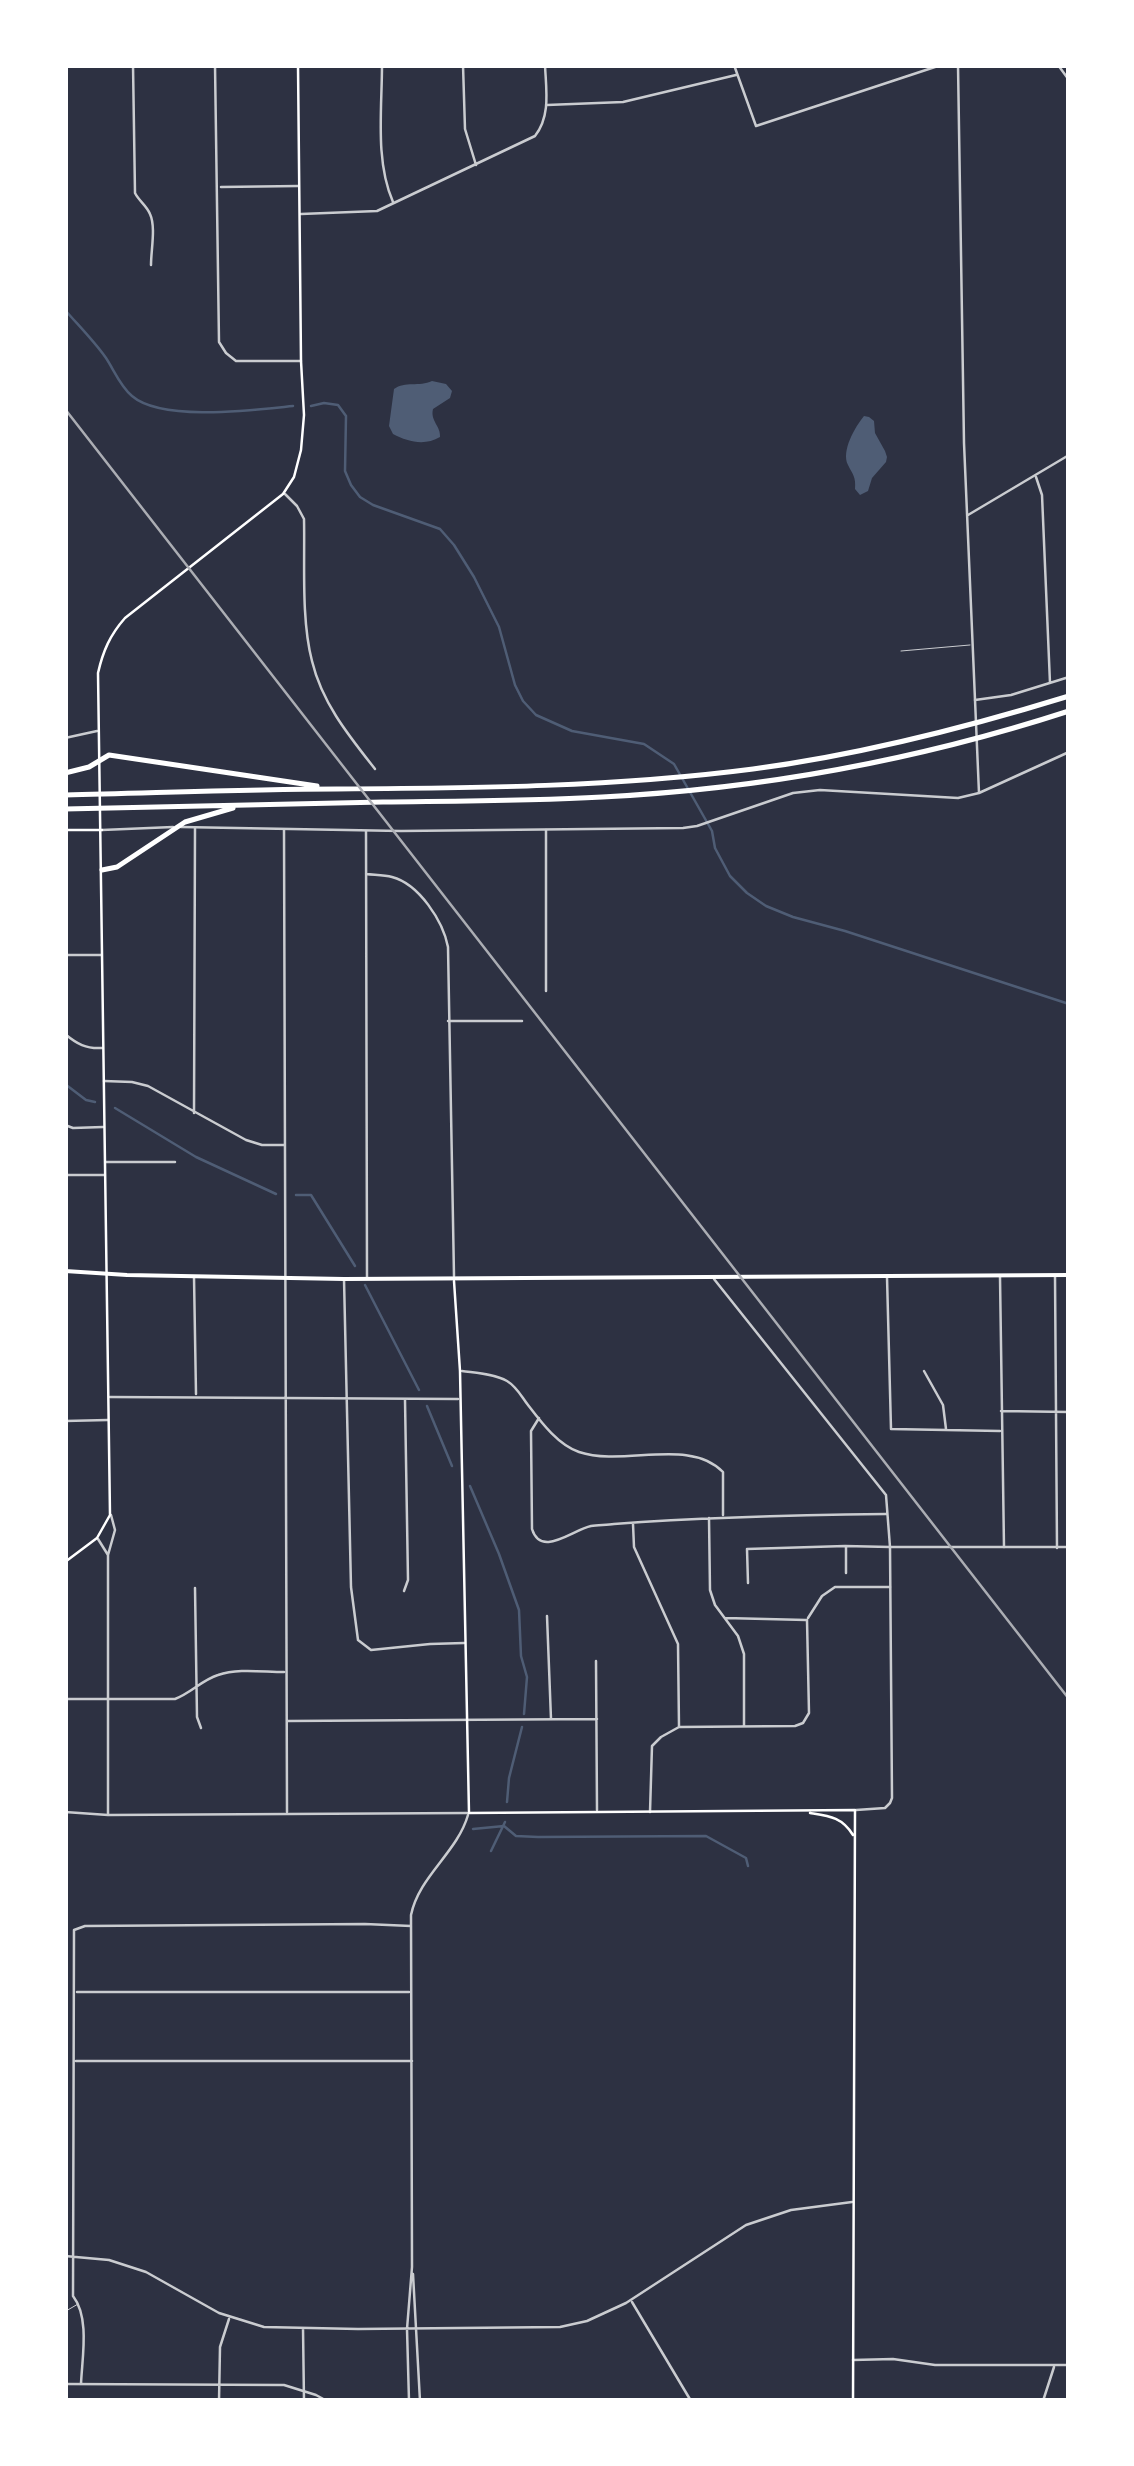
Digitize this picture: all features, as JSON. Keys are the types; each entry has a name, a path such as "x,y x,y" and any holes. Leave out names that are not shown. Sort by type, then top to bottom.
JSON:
{"highway":[{"path":"65,795 600,783 696,776 830,757 961,728 1069,696"},
{"path":"65,809 603,797 673,792 853,767 963,742 1069,711"},
{"path":"65,773 89,768 109,755 335,789"},
{"path":"102,870 116,867 185,822 246,806"}],"main road":[{"path":"65,1562 96,1538 110,1514 98,673 102,654 125,618 284,493 294,477 304,414 298,65"},
{"path":"65,830 102,830"},
{"path":"65,1271 344,1279 1069,1275"},
{"path":"454,1278 460,1372 469,1812 854,1810 853,2401"},
{"path":"802,1811 834,1816 842,1821 854,1842"}],"street":[{"path":"133,65 135,193 152,221 152,265"},
{"path":"216,65 219,342 236,361 301,361"},
{"path":"382,65 382,158 394,203"},
{"path":"463,65 464,129 476,165"},
{"path":"300,214 367,213 535,136 546,117 546,65"},
{"path":"734,65 756,126 940,65"},
{"path":"958,65 964,443 979,792"},
{"path":"1058,65 1069,80"},
{"path":"1064,72 1069,68"},
{"path":"546,106 623,102 737,75"},
{"path":"218,188 299,186"},
{"path":"968,516 1069,455"},
{"path":"1035,476 1042,496 1050,683"},
{"path":"284,493 304,518 307,639 312,664 342,727 376,770"},
{"path":"975,700 1011,695 1069,677"},
{"path":"65,738 98,730"},
{"path":"102,830 195,826 366,830 697,826 793,792 958,798 1069,752"},
{"path":"194,1113 195,826"},
{"path":"284,828 287,1814"},
{"path":"546,829 546,991"},
{"path":"366,830 367,1278"},
{"path":"366,874 396,878 410,888 434,911 448,947 454,1278"},
{"path":"65,955 103,954"},
{"path":"448,1020 522,1021"},
{"path":"65,1034 90,1049 104,1048"},
{"path":"104,1081 148,1086 246,1140 285,1145"},
{"path":"65,1126 105,1127"},
{"path":"105,1162 175,1162"},
{"path":"65,1175 105,1175"},
{"path":"194,1275 196,1396"},
{"path":"1055,1275 1056,1548"},
{"path":"887,1276 891,1429 1002,1431"},
{"path":"1000,1276 1004,1547"},
{"path":"713,1278 886,1495 891,1587 892,1798 886,1808 854,1810"},
{"path":"344,1279 351,1588 358,1640 372,1650 465,1643"},
{"path":"924,1371 943,1405 946,1430"},
{"path":"460,1372 504,1379 559,1440 576,1452 624,1458 660,1453 713,1462 722,1472 723,1516"},
{"path":"110,1397 460,1399"},
{"path":"404,1591 408,1580 405,1398"},
{"path":"1001,1411 1069,1412"},
{"path":"539,1418 531,1430 532,1512 535,1537 542,1542 551,1543 591,1526 632,1522 723,1516 888,1514"},
{"path":"65,1421 110,1420"},
{"path":"108,1814 108,1556 115,1530 110,1514"},
{"path":"709,1517 710,1590 715,1605 738,1636 744,1654 744,1727"},
{"path":"632,1522 634,1546 678,1644 679,1728"},
{"path":"96,1538 108,1556"},
{"path":"846,1546 846,1572"},
{"path":"748,1583 747,1549 1069,1548"},
{"path":"650,1812 652,1746 679,1728 796,1726 804,1722 809,1712 807,1620 822,1596 836,1587 891,1587"},
{"path":"195,1588 196,1687 201,1728"},
{"path":"547,1616 552,1720"},
{"path":"725,1618 807,1620"},
{"path":"596,1661 597,1812"},
{"path":"65,1699 176,1699 220,1674 286,1672"},
{"path":"287,1721 597,1719"},
{"path":"65,1812 469,1812 459,1839 415,1898 411,1926 409,2401"},
{"path":"81,2384 83,2341 78,2304 73,2296 72,2256 74,1930 86,1926 411,1926"},
{"path":"76,1992 412,1992"},
{"path":"74,2061 412,2061"},
{"path":"65,2256 109,2260 146,2272 205,2306 264,2326 560,2328 587,2321 631,2300 746,2225 804,2208 854,2202"},
{"path":"412,2267 420,2401"},
{"path":"631,2300 692,2401"},
{"path":"219,2401 220,2347 230,2317"},
{"path":"303,2328 304,2401"},
{"path":"853,2360 893,2359 935,2365 1069,2365"},
{"path":"1043,2401 1055,2365"},
{"path":"66,2384 284,2385 327,2401"}],"lane":[{"path":"901,651 973,645"},
{"path":"66,2384 66,2311 78,2304"}],"water":[{"path":"432,381 446,384 452,391 450,398 433,409 440,437 416,442 393,434 389,426 394,389"},
{"path":"864,416 874,421 875,433 887,457 868,491 860,495 846,453"}],"waterway":[{"path":"65,310 128,392 146,404 186,412 293,406"},
{"path":"311,406 338,405 346,416 345,471 360,497 440,529 454,545 499,627 523,701 536,715 572,731 644,744 674,764 712,831 715,848 730,876 747,893 793,917 1069,1004"},
{"path":"65,1084 95,1102"},
{"path":"115,1108 196,1157 276,1194"},
{"path":"296,1195 311,1195 355,1266"},
{"path":"365,1285 419,1390"},
{"path":"427,1406 452,1466"},
{"path":"470,1486 519,1610 521,1656 527,1677 524,1714"},
{"path":"507,1802 522,1727"},
{"path":"491,1851 505,1822"},
{"path":"473,1829 504,1826 516,1836 538,1837 706,1836 746,1858 748,1866"}],"railway":[{"path":"65,409 1069,1699"}]}
